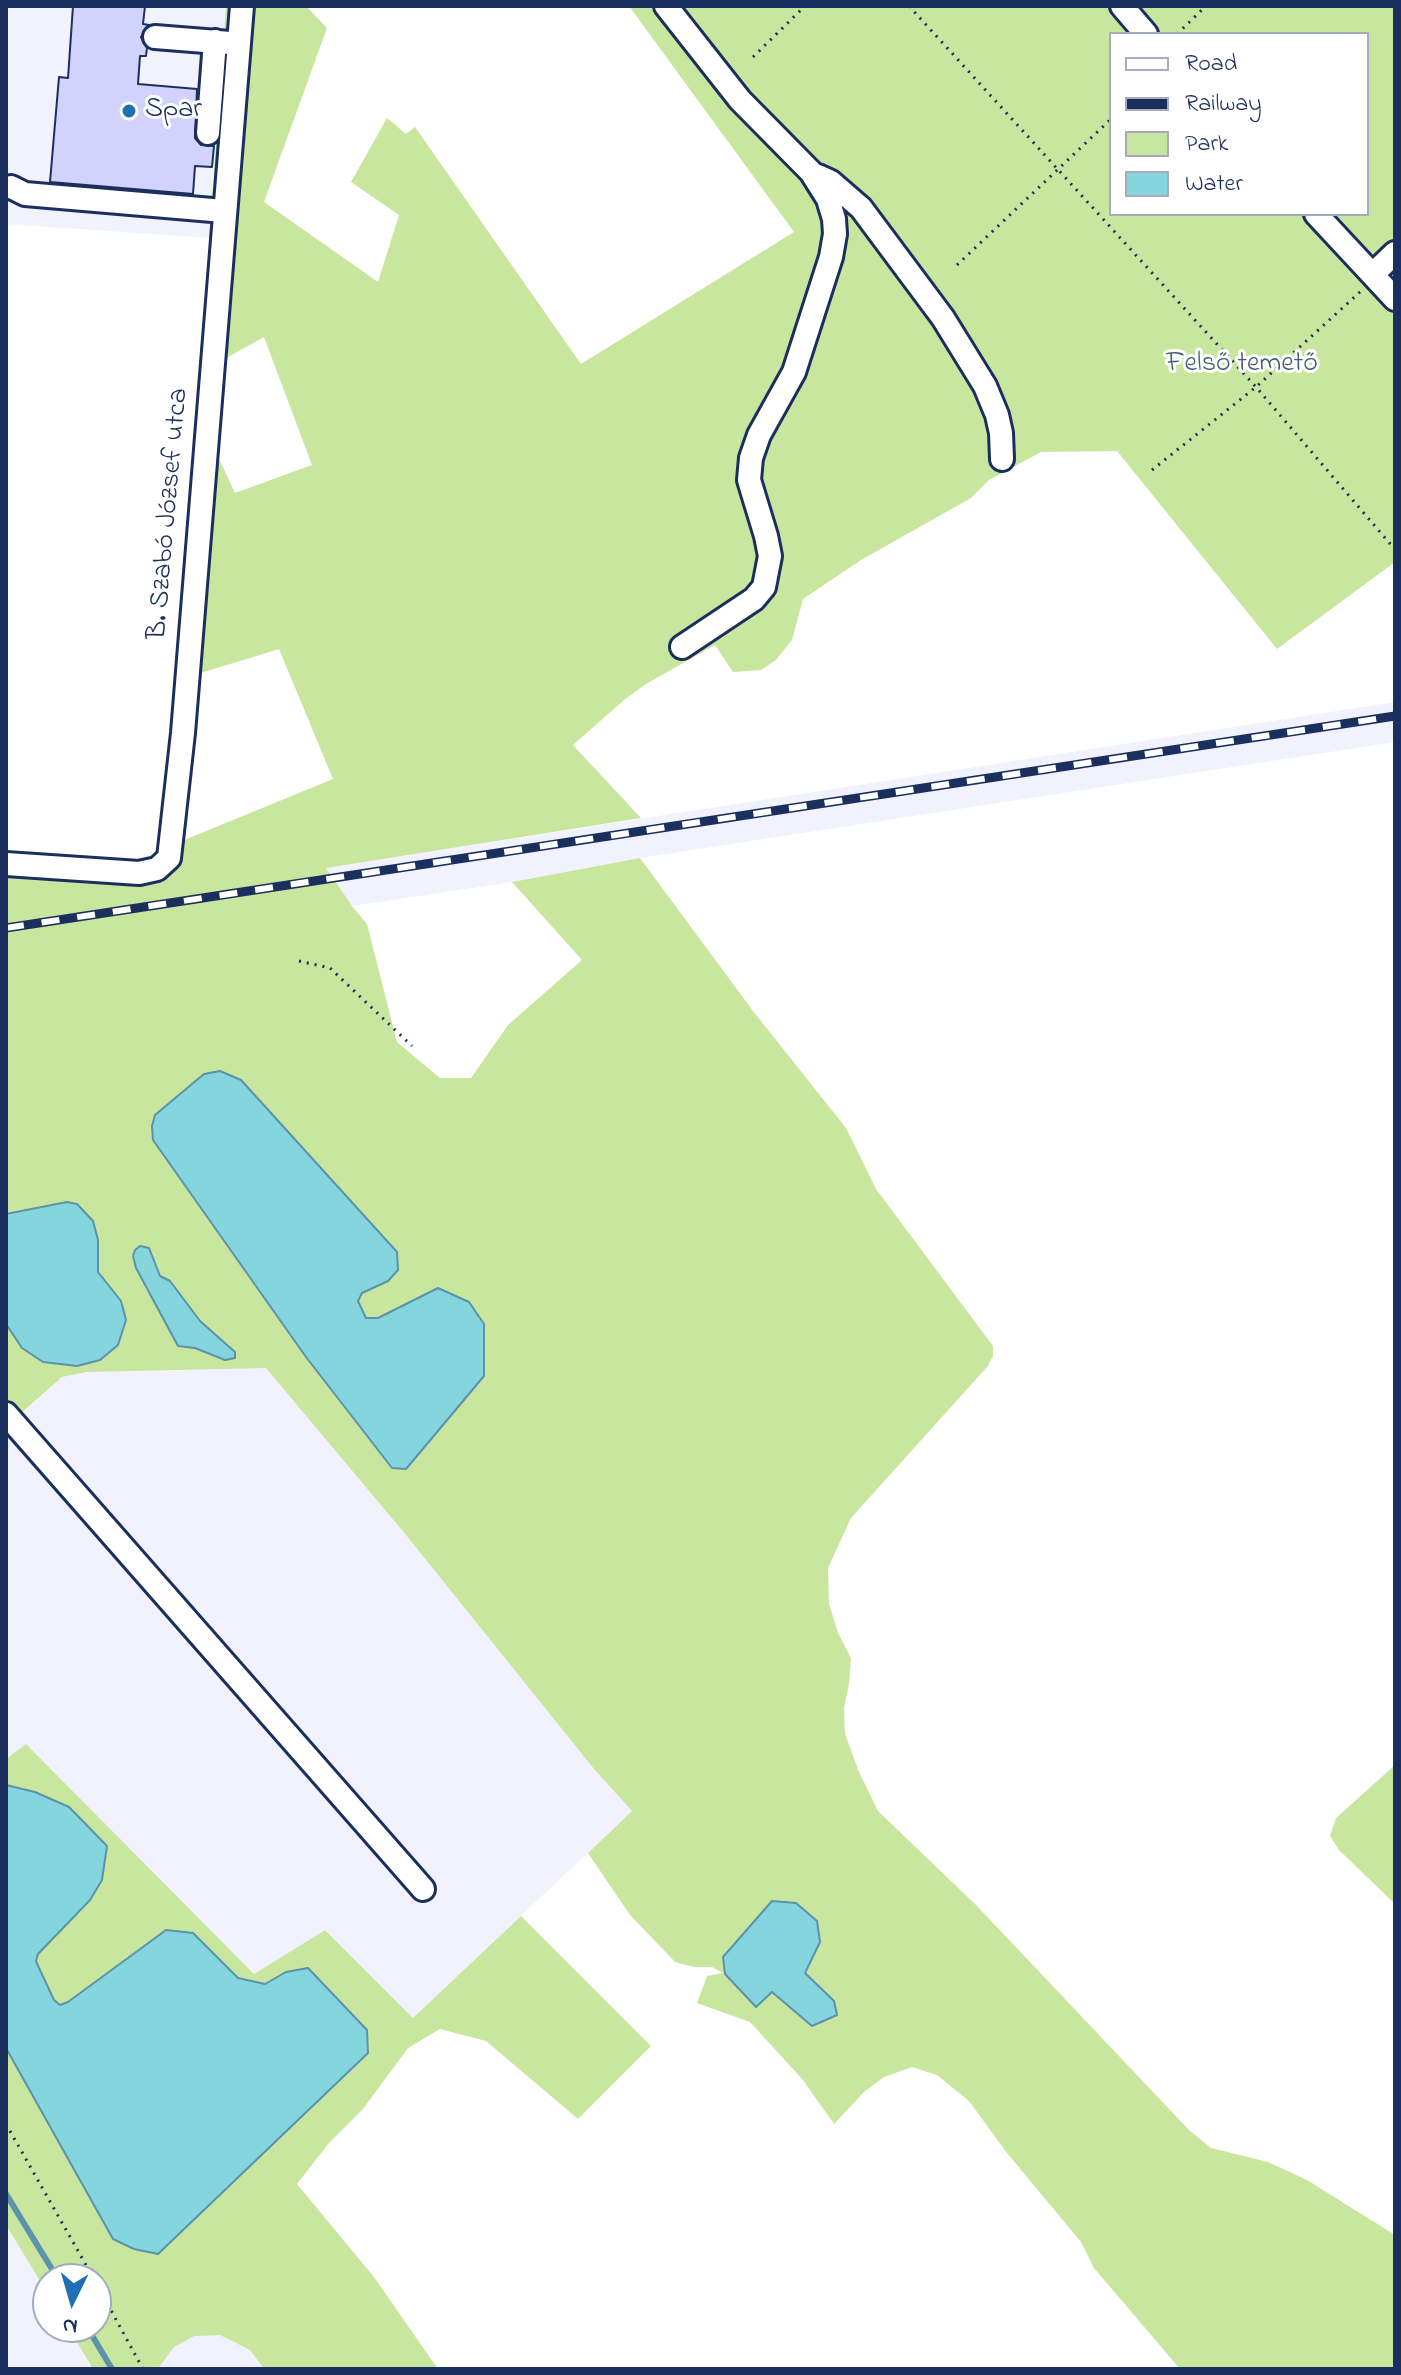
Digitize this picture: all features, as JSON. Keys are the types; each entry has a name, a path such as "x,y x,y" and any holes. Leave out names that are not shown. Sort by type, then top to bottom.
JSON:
{"street":[{"name":"B. Szabó József utca","path":"6,864 139,873 157,869 169,858 183,733 242,6"},
{"path":"666,6 740,100 811,172 828,199 835,234 831,257 794,372 759,435 751,458 749,480 770,556 764,587 754,599 682,647"},
{"path":"1122,6 1144,32"},
{"path":"155,37 239,43"},
{"path":"208,133 215,41"},
{"path":"811,172 831,182 861,208 943,318 985,386 997,415 1002,459"},
{"path":"11,187 25,194 224,211"},
{"path":"1318,216 1395,299"},
{"path":"1374,276 1395,253"},
{"path":"6,1414 423,1889"}],"path":[{"path":"753,57 805,6"},
{"path":"909,6 1256,387 1392,546"},
{"path":"1179,32 1206,6"},
{"path":"957,265 1109,121"},
{"path":"1152,470 1256,387 1374,276"},
{"path":"299,961 330,968 412,1046"},
{"path":"6,2124 85,2263"},
{"path":"112,2312 143,2369"}],"shaded area":[{"path":"6,6 226,6 209,238 6,224"},
{"path":"1395,702 1395,742 640,858 512,882 352,906 6,917"},
{"path":"266,1367 594,1769 632,1811 413,2018 325,1930 254,1974 27,1745 6,1759 6,1401 19,1416 62,1377 86,1371"},
{"path":"6,2225 32,2268 32,2343 78,2343 93,2369 6,2369"},
{"path":"194,2335 220,2335 250,2350 264,2369 159,2369 174,2347"}],"green space":[{"name":"Felső temető","path":"226,6 306,6 327,28 264,202 378,282 399,215 351,182 387,118 406,134 415,127 581,364 794,232 629,6 1395,6 1395,562 1277,649 1117,451 1041,452 989,480 971,498 861,560 803,599 792,640 776,660 761,670 733,672 715,645 646,684 573,745 641,818 326,868 367,924 397,1042 440,1078 471,1078 508,1025 582,960 512,882 640,858 753,1011 846,1128 876,1189 993,1346 993,1356 987,1367 851,1518 828,1568 829,1604 838,1633 851,1658 844,1708 845,1734 859,1772 878,1811 976,1905 1189,2130 1211,2148 1268,2162 1307,2180 1395,2235 1395,2369 1180,2369 1094,2268 1081,2242 1007,2153 969,2101 937,2075 912,2067 884,2077 865,2091 834,2124 803,2080 750,2022 697,2003 707,1976 723,1973 712,1967 694,1967 675,1962 630,1915 588,1853 632,1811 594,1769 406,1535 266,1368 86,1372 62,1377 18,1416 6,1401 6,859 158,870 172,845 333,779 279,649 191,676 207,433 235,493 312,465 264,337 212,366 221,240 209,238","holes":["204,1074 388,1281 362,1293 358,1301 366,1318 378,1318 438,1288 469,1302 484,1324 484,1376 406,1469 392,1467 306,1357 153,1140 155,1116","820,1942 805,1973 834,2001 812,2025 772,1992 756,2007"]},
{"path":"26,1744 254,1974 325,1930 413,2018 521,1916 651,2046 578,2119 486,2041 440,2029 408,2048 363,2109 329,2143 297,2184 374,2277 438,2369 264,2369 250,2350 220,2335 194,2336 174,2347 159,2369 93,2369 78,2343 112,2343 112,2263 32,2263 32,2268 6,2225 6,2048 113,2238 286,1972 265,1984 238,1978 193,1933 166,1930 68,2003 60,2005 54,2000 36,1961 38,1953 90,1900 35,1792 6,1785 6,1759"},
{"path":"1395,1765 1395,1904 1339,1850 1330,1836 1336,1818"}],"water":[{"path":"220,1071 241,1080 397,1252 398,1270 388,1281 362,1293 358,1301 366,1318 378,1318 438,1288 469,1302 484,1324 484,1376 406,1469 392,1468 306,1357 153,1140 155,1115 204,1074"},
{"path":"67,1202 77,1204 93,1221 98,1240 98,1272 121,1301 126,1320 118,1345 100,1360 77,1366 43,1362 22,1348 6,1324 6,1214"},
{"path":"140,1246 149,1248 160,1276 170,1281 200,1321 235,1352 235,1358 225,1360 195,1348 178,1346 136,1268 133,1256"},
{"path":"6,1785 35,1792 69,1807 107,1846 102,1880 90,1900 38,1954 36,1961 39,1968 54,2000 60,2005 166,1930 193,1933 238,1978 265,1984 286,1972 308,1968 367,2030 368,2053 158,2254 134,2249 113,2239 6,2048"},
{"path":"772,1901 796,1903 817,1921 820,1942 805,1973 834,2001 837,2015 812,2026 772,1992 756,2007 725,1974 723,1957"}],"building":[{"name":"Spar","path":"73,6 145,6 143,24 149,25 141,37 147,48 146,56 140,56 138,84 197,89 195,138 201,145 214,146 212,167 195,166 193,194 50,182 59,77 68,78"}],"waterway":[{"path":"6,2194 48,2263"},
{"path":"97,2343 112,2369"}],"railway":[{"path":"6,928 1395,716"}],"place":[{"name":"Spar","path":"129,111"}]}
